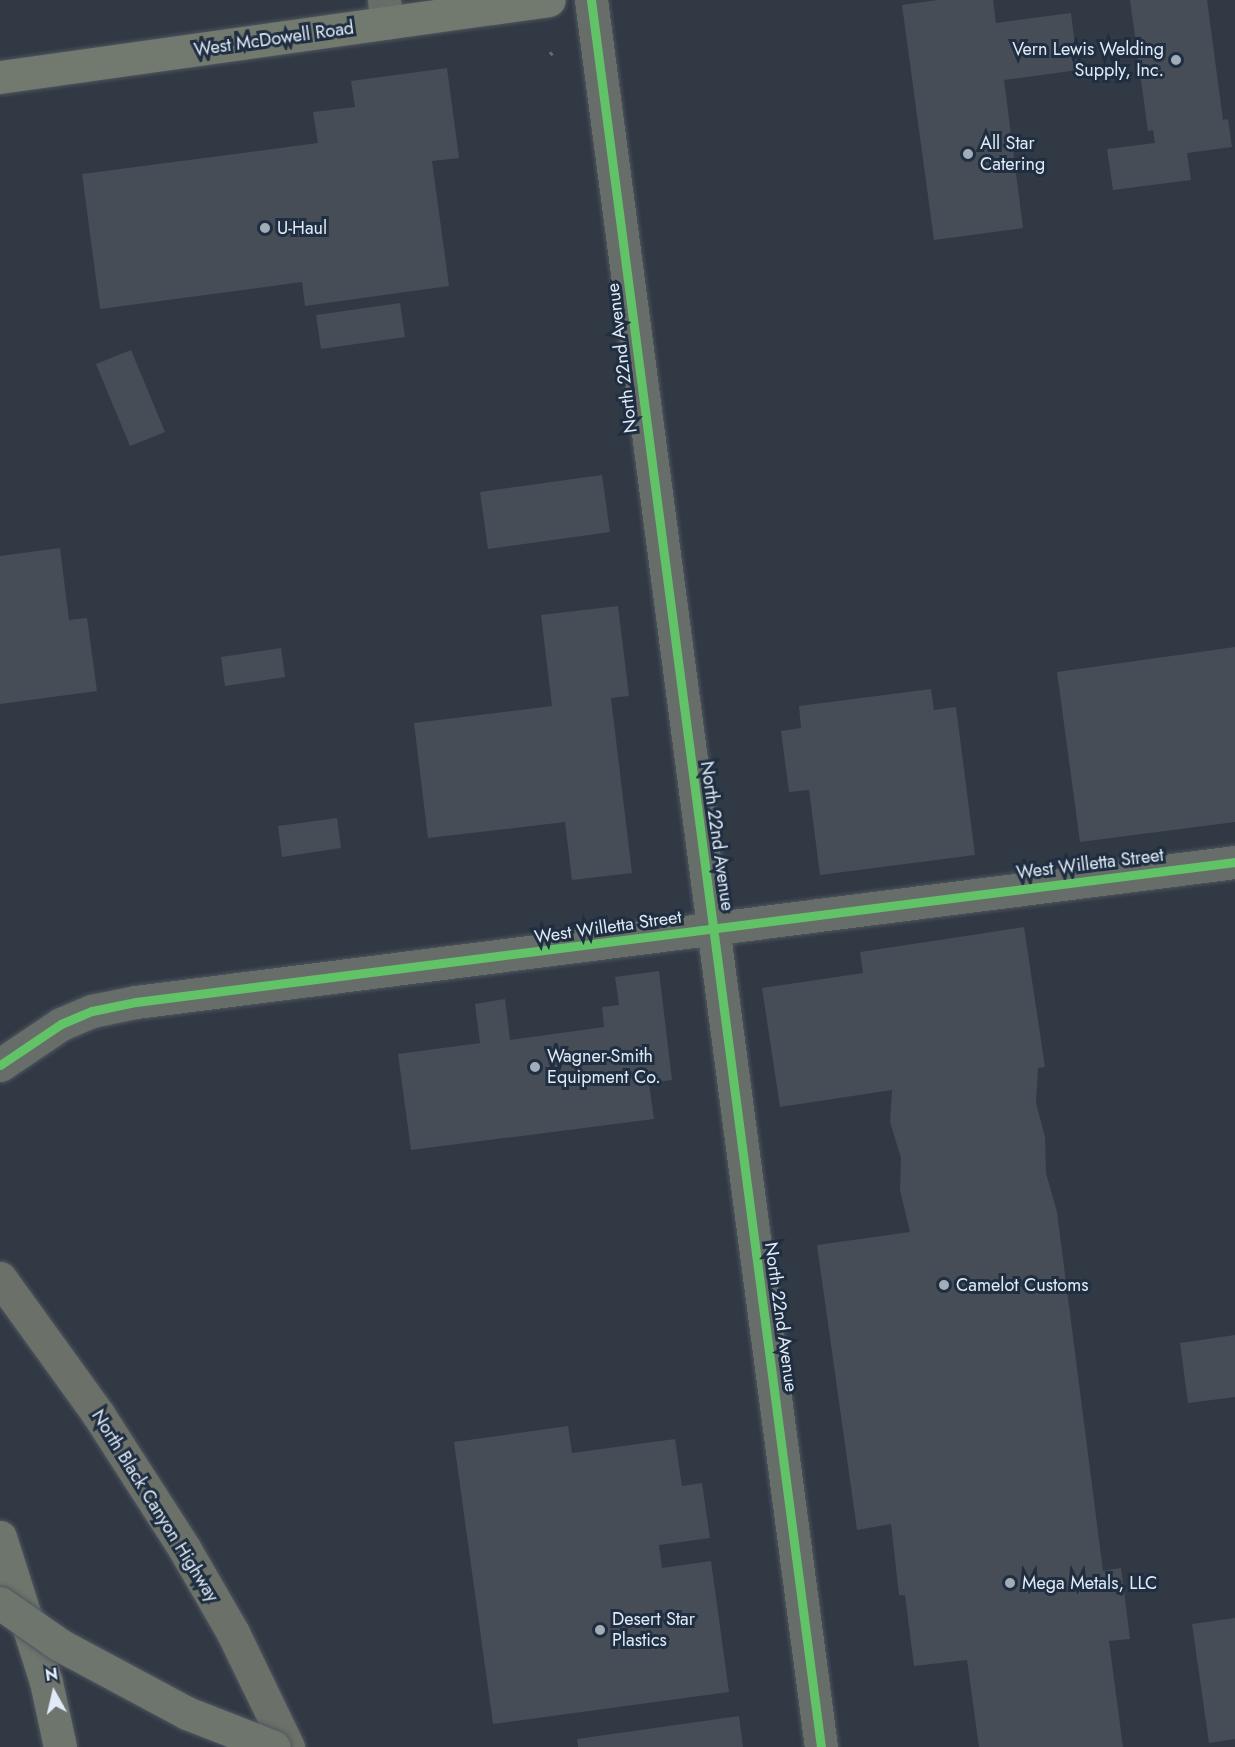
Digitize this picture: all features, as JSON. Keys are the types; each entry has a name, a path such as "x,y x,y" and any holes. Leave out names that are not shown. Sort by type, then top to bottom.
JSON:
{"highway":[{"path":"0,1537 46,1682 60,1747"},
{"path":"0,1603 60,1645 177,1707 274,1747"}],"main road":[{"name":"West McDowell Road","path":"0,77 386,11 549,0"},
{"name":"North Black Canyon Highway","path":"0,1278 98,1414 184,1548 233,1633 288,1747"}],"street":[{"name":"North 22nd Avenue","path":"591,0 820,1747"},
{"name":"West Willetta Street","path":"0,1065 60,1023 92,1011 1235,862"}],"building":[{"name":"All Star Catering","path":"937,0 993,0 996,23 1071,13 1078,70 1004,80 1023,228 934,240 902,5"},
{"name":"Vern Lewis Welding Supply, Inc.","path":"1130,0 1207,0 1223,120 1228,119 1232,147 1187,153 1191,180 1113,190 1107,149 1155,143 1153,130 1148,131"},
{"name":"U-Haul","path":"447,68 459,158 432,161 449,286 305,306 302,282 100,309 82,174 318,143 313,112 355,107 351,81"},
{"path":"400,303 405,337 321,349 316,315"},
{"path":"131,350 165,432 130,446 96,364"},
{"path":"602,475 610,532 488,549 480,492"},
{"path":"60,548 69,620 87,618 97,691 0,704 0,556"},
{"path":"618,606 629,696 611,698 632,873 572,880 565,822 428,838 414,723 552,706 541,615"},
{"path":"1235,647 1235,822 1080,842 1057,672"},
{"path":"281,648 285,677 225,686 221,657"},
{"path":"931,689 934,710 956,707 975,855 820,875 809,790 789,792 781,731 801,728 799,706"},
{"path":"337,818 341,848 282,857 278,826"},
{"path":"1024,927 1045,1067 1038,1068 1036,1103 1045,1137 1046,1173 1057,1212 1103,1571 1121,1568 1130,1639 1109,1641 1123,1747 979,1747 967,1660 914,1666 905,1595 899,1595 891,1524 857,1530 817,1245 910,1232 900,1190 901,1158 890,1122 892,1090 780,1107 762,988 863,973 860,952"},
{"name":"Wagner-Smith Equipment Co.","path":"659,971 672,1080 649,1083 654,1119 411,1150 398,1054 480,1043 475,1004 505,999 510,1040 604,1027 602,1007 619,1005 615,977"},
{"path":"1235,1335 1235,1397 1188,1403 1180,1343"},
{"name":"Desert Star Plastics","path":"568,1426 572,1453 675,1439 682,1486 702,1483 710,1538 659,1545 662,1568 711,1561 729,1692 493,1724 454,1442"},
{"path":"1235,1618 1235,1739 1209,1743 1192,1624"},
{"path":"739,1716 743,1747 578,1747 577,1739"}],"cycle path":[{"path":"591,0 821,1747"},
{"path":"0,1065 61,1024 92,1011 136,1002 1235,862"}],"place":[{"name":"Vern Lewis Welding Supply, Inc.","path":"1176,60"},
{"name":"All Star Catering","path":"968,154"},
{"name":"U-Haul","path":"265,228"},
{"name":"Wagner-Smith Equipment Co.","path":"535,1067"},
{"name":"Camelot Customs","path":"944,1285"},
{"name":"Mega Metals, LLC","path":"1010,1583"},
{"name":"Desert Star Plastics","path":"600,1630"}]}
